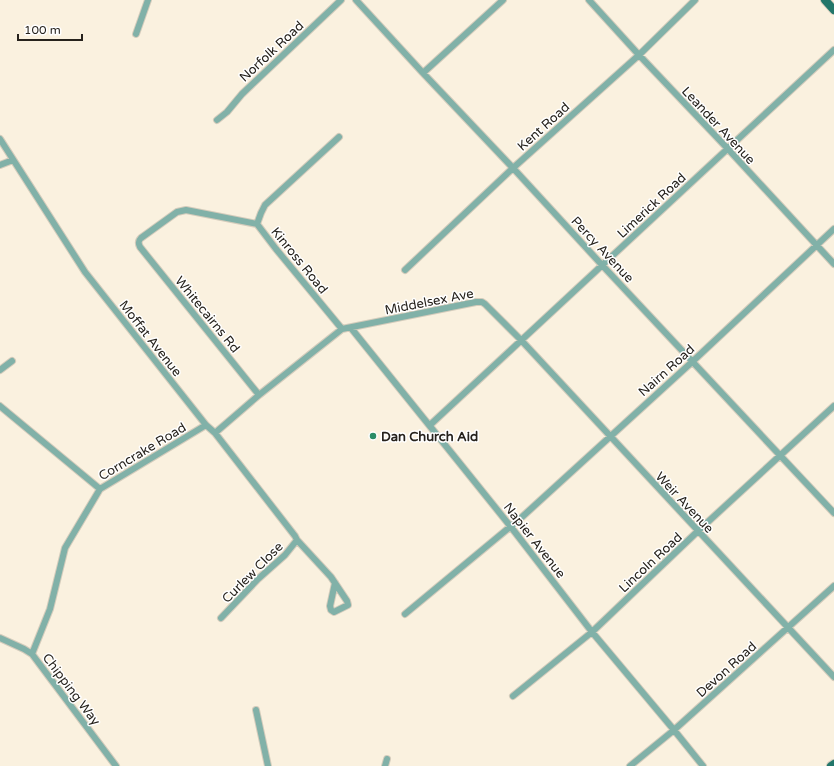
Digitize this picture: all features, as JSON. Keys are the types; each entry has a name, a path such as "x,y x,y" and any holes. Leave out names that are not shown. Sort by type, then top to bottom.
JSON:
{"main road":[{"path":"825,0 834,10"}],"street":[{"path":"136,34 148,0"},
{"name":"Norfolk Road","path":"217,120 227,112 242,94 341,0"},
{"name":"Percy Avenue","path":"356,0 834,513"},
{"path":"423,73 502,0"},
{"name":"Leander Avenue","path":"589,0 834,264"},
{"name":"Kent Road","path":"405,270 513,168 639,55 695,0"},
{"name":"Limerick Road","path":"430,425 834,50"},
{"name":"Kinross Road","path":"339,137 265,205 260,213 257,224 342,329"},
{"name":"Moffat Avenue","path":"0,139 85,272 206,425 215,434 297,540 335,583"},
{"path":"0,165 13,160"},
{"name":"Whitecairns Rd","path":"257,224 181,210 176,212 138,241 140,247 258,395"},
{"name":"Nairn Road","path":"405,614 511,527 692,362 834,229"},
{"name":"Middelsex Ave","path":"351,328 479,302 485,304 521,340"},
{"path":"215,434 258,395 342,329 351,328"},
{"name":"Napier Avenue","path":"351,328 511,527 592,632 703,766"},
{"name":"Weir Avenue","path":"521,340 834,677"},
{"path":"0,370 12,361"},
{"path":"0,406 100,489"},
{"name":"Lincoln Road","path":"513,696 592,632 698,531 834,406"},
{"name":"Corncrake Road","path":"32,654 50,609 65,548 100,489 206,425"},
{"name":"Curlew Close","path":"221,618 258,579 285,555 297,540"},
{"name":"Devon Road","path":"630,766 674,730 834,586"},
{"name":"Chipping Way","path":"0,638 32,654 116,766"},
{"path":"256,710 268,766"}],"place":[{"name":"Dan Church Aid","path":"373,436"}]}
